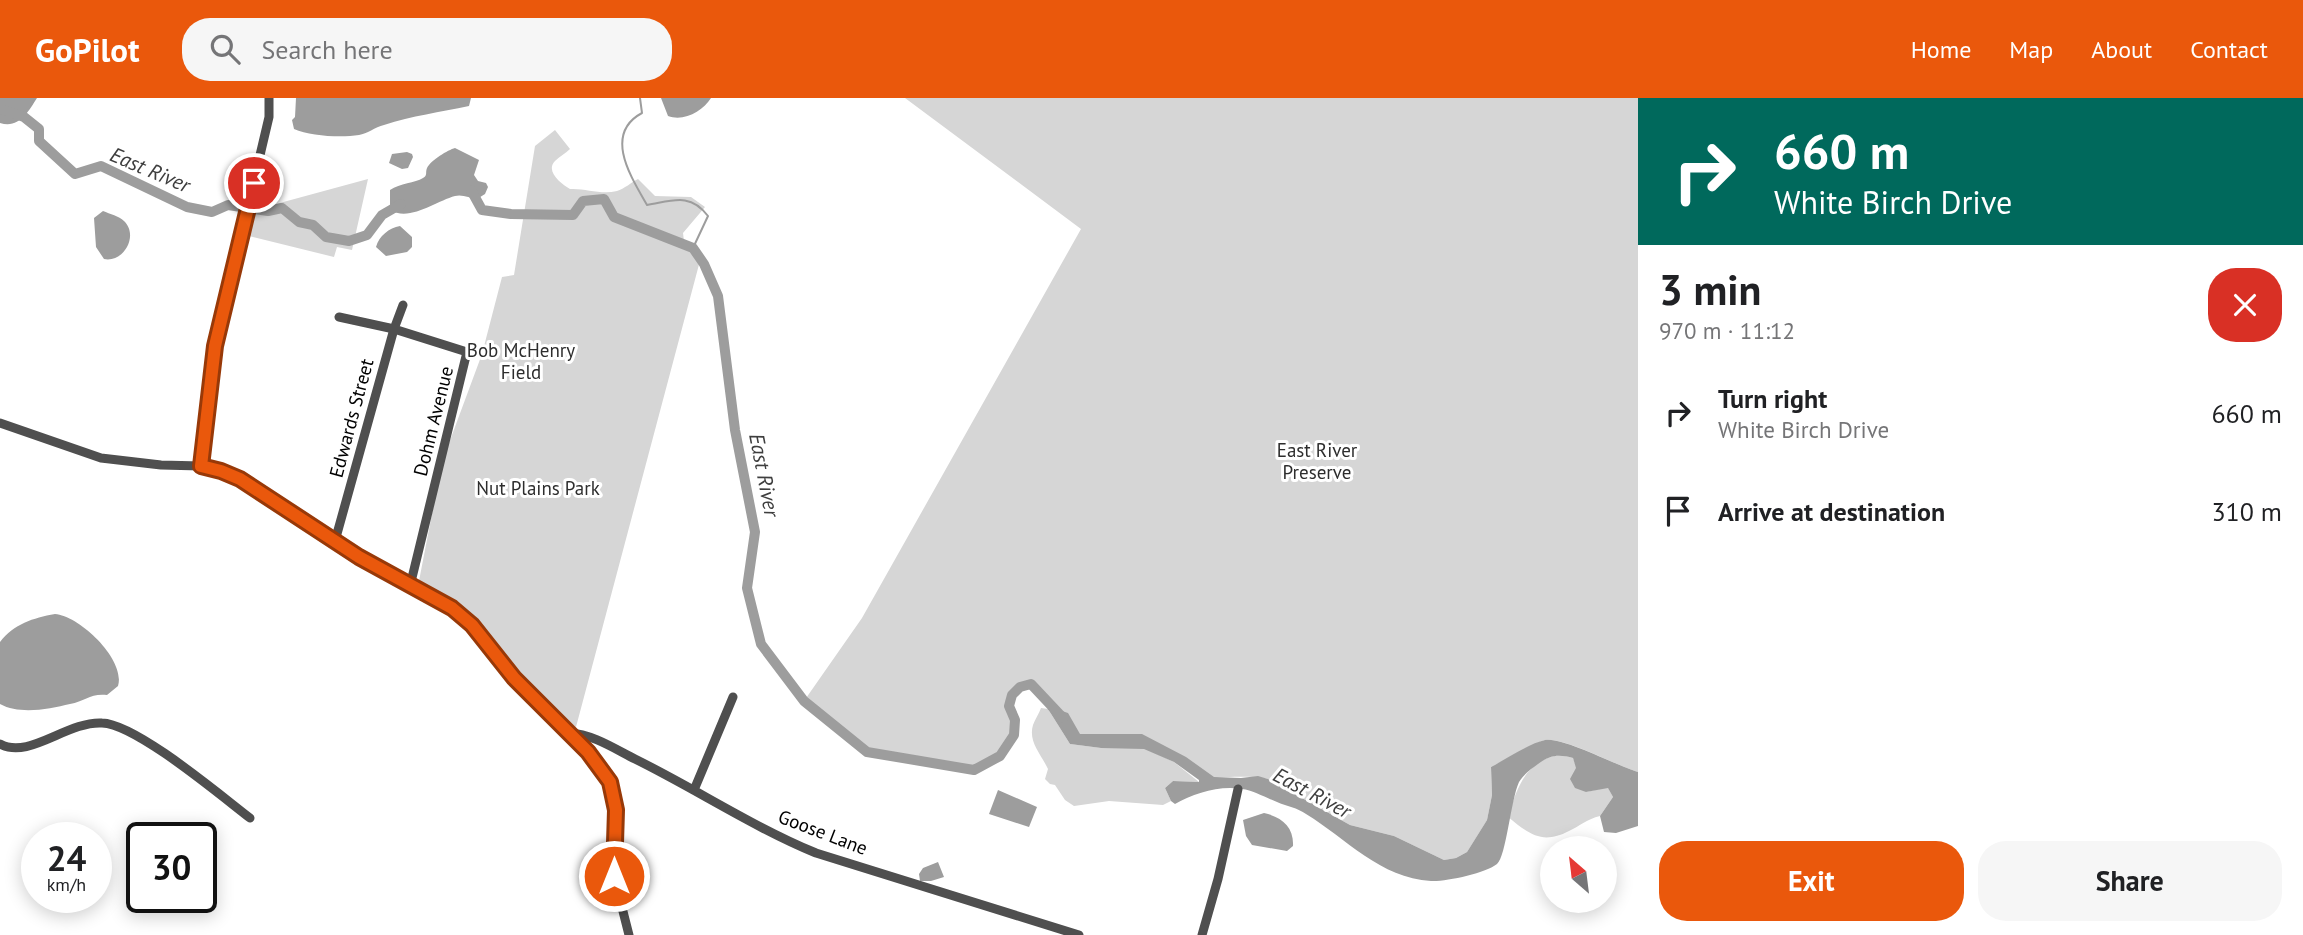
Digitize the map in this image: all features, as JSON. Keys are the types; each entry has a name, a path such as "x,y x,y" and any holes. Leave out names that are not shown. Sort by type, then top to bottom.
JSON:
{"street":[{"path":"201,466 210,373 269,117 269,98"},
{"name":"Edwards Street","path":"335,541 403,305"},
{"name":"Dohm Avenue","path":"339,317 394,329 467,352 410,586"},
{"path":"0,424 101,458 161,466 201,466 221,471 240,479 335,541 464,617 531,696 600,766 610,782 614,795 614,876 629,935"},
{"path":"694,790 733,697"},
{"path":"0,744 17,750 74,726 101,722 115,726 153,745 250,818"},
{"name":"Goose Lane","path":"568,733 592,739 622,752 816,853 1079,935"},
{"path":"1202,935 1238,789"}],"green space":[{"name":"East River Preserve","path":"905,98 1638,98 1638,772 1564,742 1545,740 1533,745 1491,767 1492,795 1487,820 1467,852 1444,860 1394,836 1350,825 1268,779 1237,777 1206,780 1179,760 1155,753 1174,762 1199,782 1173,781 1165,788 1171,801 1163,805 1109,801 1074,806 1065,800 1055,785 1045,779 1048,769 1032,737 1034,723 1041,708 1048,709 1070,744 1101,748 1141,748 1122,742 1077,738 1060,722 1056,709 1031,684 1020,687 1012,695 1009,706 1015,720 1014,735 1000,756 974,770 867,752 804,701 862,618 1081,229"},
{"name":"Nut Plains Park","path":"555,130 570,149 552,165 553,173 570,189 611,192 620,190 638,179 655,196 691,197 705,207 683,233 684,241 701,257 576,727 518,678 476,622 449,599 419,581 442,462 482,354 502,277 514,275 535,146"},
{"path":"368,179 352,250 337,247 334,257 249,236 254,210"},
{"path":"1562,755 1573,758 1586,792 1608,787 1613,797 1600,816 1559,835 1536,836 1508,817 1525,776 1531,768 1550,757"}],"shaded area":[{"path":"0,98 37,98 22,118 13,124 7,124 0,123"},
{"path":"296,98 471,98 469,106 395,122 362,134 344,136 317,135 294,129 292,120 295,117"},
{"path":"661,98 711,98 698,111 680,118 668,116"},
{"path":"455,148 479,160 474,175 478,181 486,183 488,187 485,194 477,199 455,196 406,214 390,210 390,190 423,178 432,162"},
{"path":"407,152 413,157 408,168 402,169 389,163 392,154"},
{"path":"103,211 122,219 130,233 127,247 118,257 111,259 104,259 96,247 94,218"},
{"path":"400,226 412,237 412,247 407,252 386,256 376,247 377,243 385,233"},
{"path":"55,614 77,622 99,641 115,664 119,676 118,686 107,695 97,695 75,703 44,709 16,709 0,704 0,642 24,623"},
{"path":"1048,709 1068,713 1080,734 1142,734 1186,757 1214,777 1258,776 1268,779 1350,825 1394,836 1444,860 1467,852 1487,820 1492,795 1491,767 1524,748 1545,740 1563,742 1638,772 1638,826 1616,833 1604,832 1600,816 1613,797 1608,788 1586,792 1575,788 1570,779 1576,768 1573,758 1555,756 1535,766 1519,782 1503,851 1497,864 1475,874 1437,881 1413,878 1396,873 1365,856 1303,812 1251,791 1216,789 1190,796 1175,804 1165,788 1173,781 1199,780 1174,762 1144,749 1070,744"},
{"path":"998,790 1037,807 1029,827 989,814"},
{"path":"1264,813 1281,820 1289,828 1293,846 1287,851 1252,845 1246,836 1243,820"},
{"path":"938,862 944,877 920,881 919,874 923,868"}],"waterway":[{"path":"640,98 642,113 630,122 624,132 622,144 628,169 647,205 673,200 687,201 701,208 708,216 693,248"},
{"name":"East River","path":"0,109 24,117 39,129 39,141 75,174 101,166 187,207 212,212 228,205 268,211 282,208 299,222 313,225 326,237 349,241 367,235 382,215 401,204"},
{"name":"East River","path":"471,190 482,210 511,214 573,215 583,201 604,199 614,217 693,248 704,264 718,296 735,430 755,532 747,588 761,644 804,701 867,752 974,770 1000,756 1014,735 1015,720 1009,706 1012,695 1020,687 1031,684 1063,718"}],"route":[{"path":"254,183 215,346 201,466 240,479 359,557 464,617 536,702 588,752 610,782 616,810 614,876"}],"park label":[{"name":"Bob McHenry Field","path":"521,361"}]}
